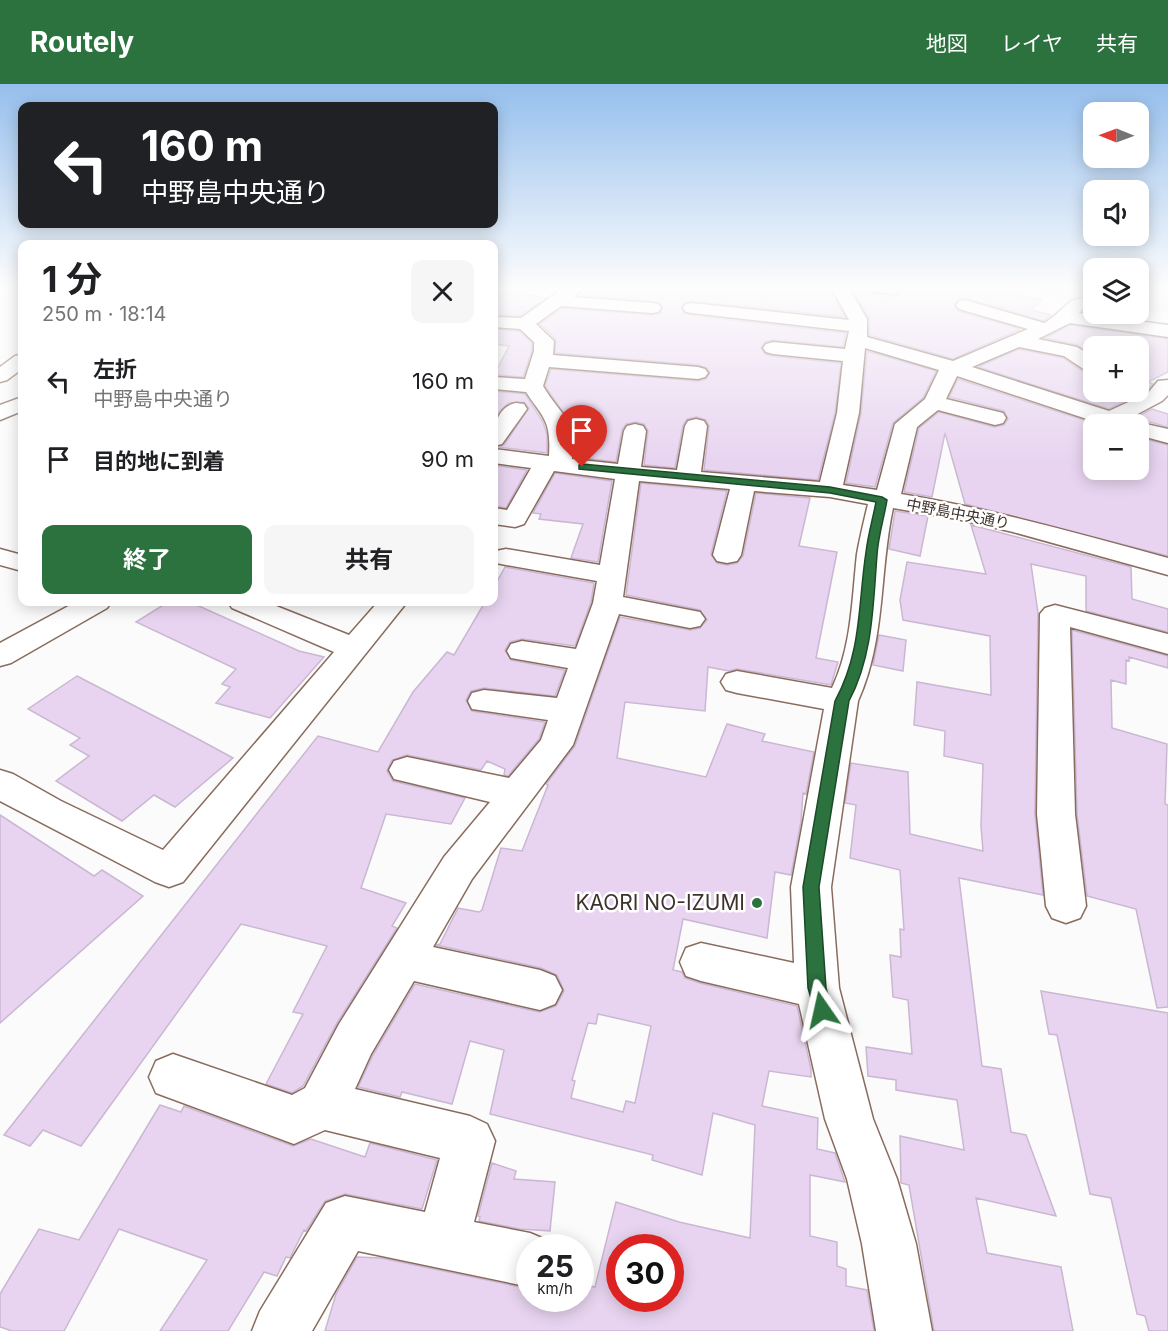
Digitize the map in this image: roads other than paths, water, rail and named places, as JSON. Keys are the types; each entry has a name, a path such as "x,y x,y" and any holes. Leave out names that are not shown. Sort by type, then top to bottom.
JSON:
{"street":[{"path":"498,517 515,519 553,464 561,438 558,421 539,398 533,386 543,351 541,345"},
{"path":"543,351 557,345"},
{"path":"773,348 807,345"},
{"path":"830,490 848,412 856,345"},
{"path":"872,345 954,368 1095,414"},
{"path":"904,1331 889,1244 872,1179 849,1119 817,988 811,887 842,701 852,682 867,620 872,552 906,424 934,402 945,375 954,368 1007,345"},
{"path":"1028,345 1070,351 1083,360"},
{"path":"543,351 698,373"},
{"path":"0,376 18,365"},
{"path":"498,383 533,386"},
{"path":"1131,414 1155,397 1165,385"},
{"path":"934,402 995,418"},
{"path":"0,413 18,405"},
{"path":"498,432 507,415"},
{"path":"688,477 696,426"},
{"path":"173,1077 294,1120 322,1105 402,958 458,868 556,745 587,661 609,589 635,430"},
{"path":"1149,431 1168,436"},
{"name":"中野島中央通り","path":"498,457 628,473 830,490 957,511 1168,567"},
{"path":"727,555 744,482"},
{"path":"0,557 18,562"},
{"path":"506,557 609,589 690,619"},
{"path":"0,656 90,606"},
{"path":"252,606 353,648"},
{"path":"0,784 169,871 390,606"},
{"path":"1066,906 1056,814 1055,614 1168,644"},
{"path":"522,651 587,661"},
{"path":"737,682 842,701"},
{"path":"484,700 569,711"},
{"path":"406,770 517,794"},
{"path":"402,958 540,990"},
{"path":"701,962 817,988"},
{"path":"322,1105 470,1141 443,1241"},
{"path":"280,1331 345,1222 516,1257"}],"place":[{"name":"KAORI NO-IZUMI","path":"757,903"}]}
